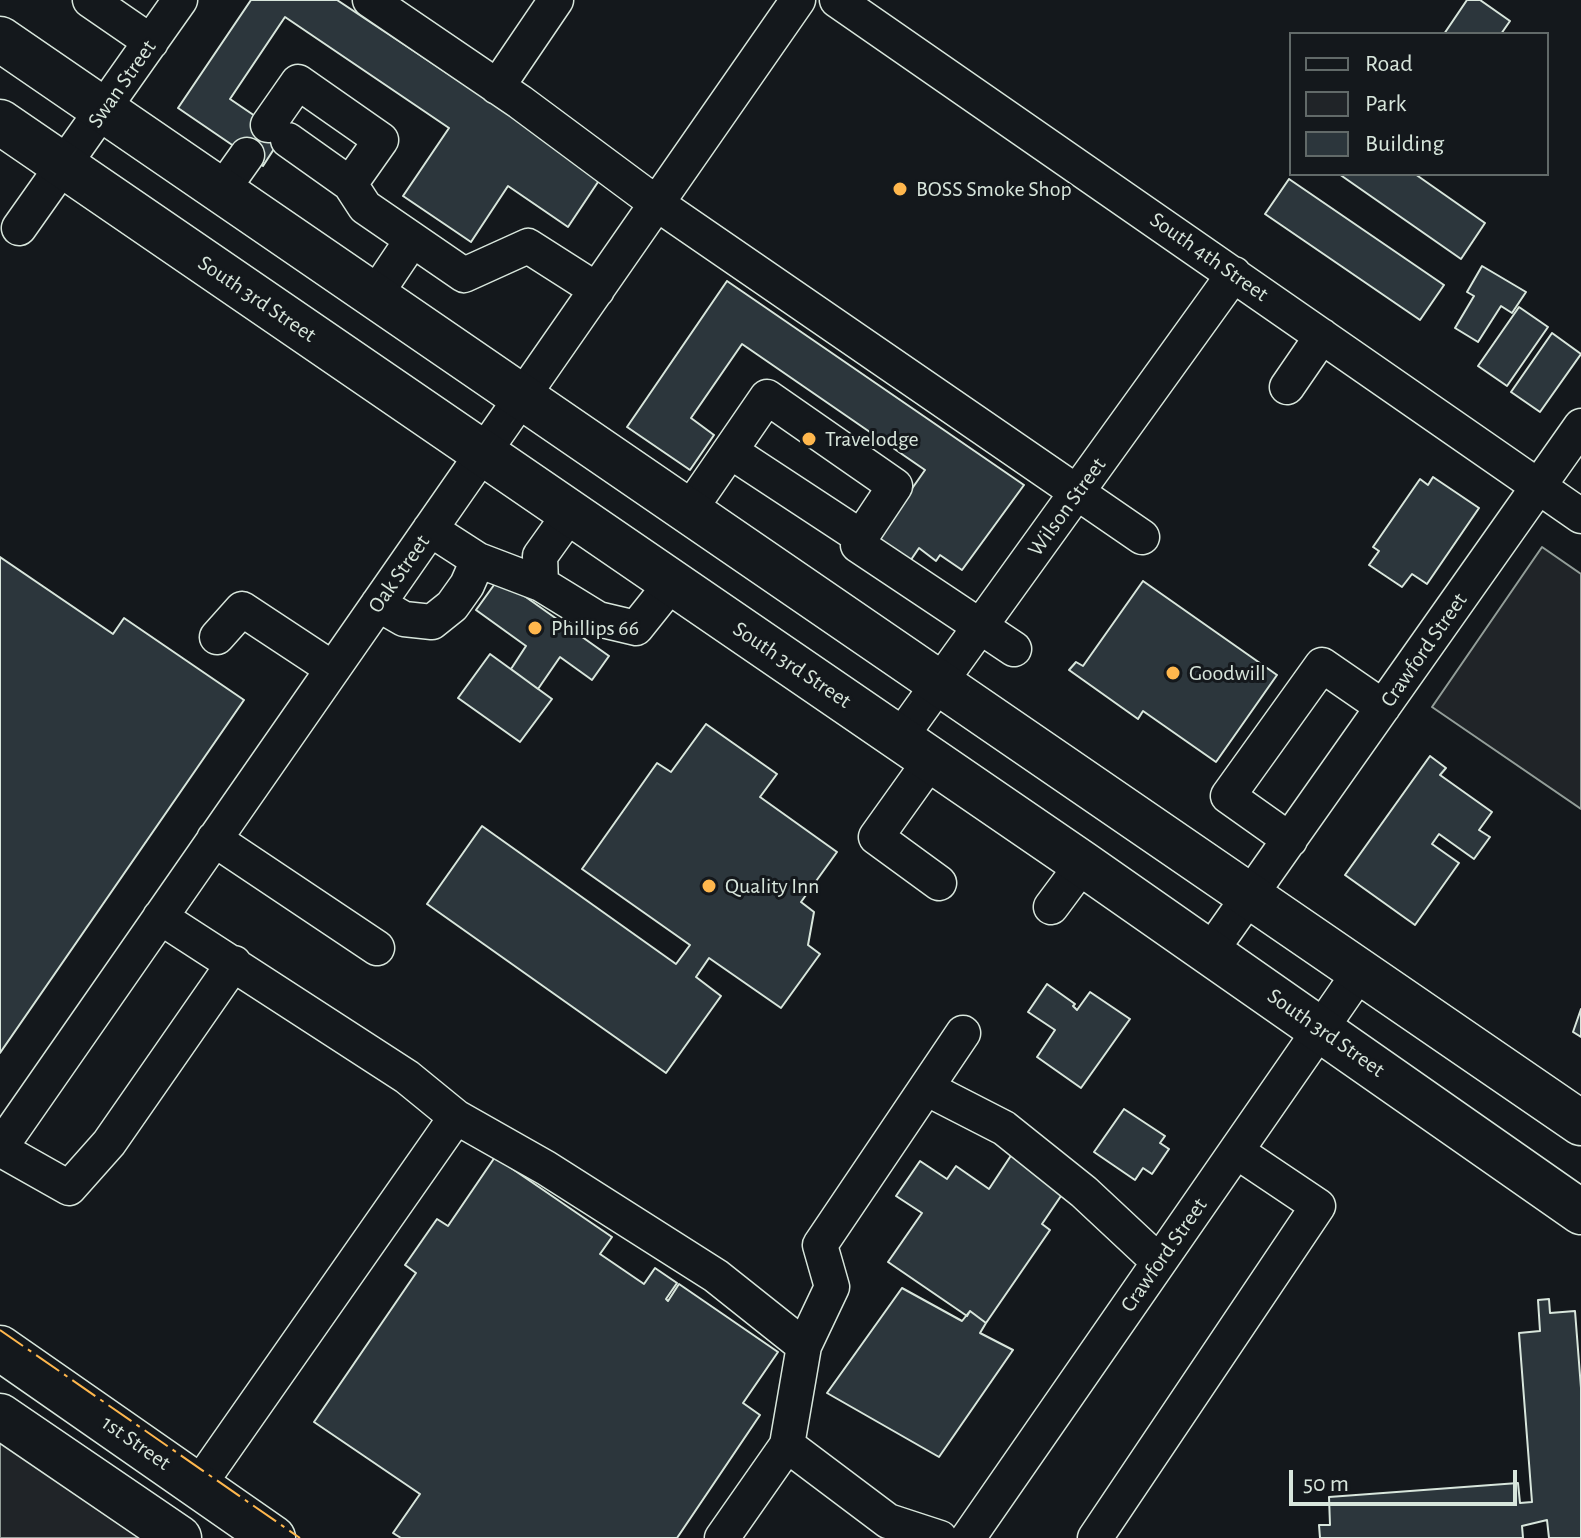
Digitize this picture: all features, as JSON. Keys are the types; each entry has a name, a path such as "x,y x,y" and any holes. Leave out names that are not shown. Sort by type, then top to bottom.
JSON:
{"main road":[{"path":"0,39 520,399 942,681 1581,1123"},
{"name":"South 3rd Street","path":"0,122 1083,864 1581,1212"},
{"name":"1st Street","path":"0,1348 273,1538"},
{"path":"0,1416 179,1538"}],"street":[{"path":"90,0 151,42"},
{"name":"Swan Street","path":"19,228 65,168 180,0"},
{"path":"370,0 497,87 656,203 1142,537"},
{"path":"497,87 556,0"},
{"name":"Oak Street","path":"0,1148 798,0"},
{"name":"South 4th Street","path":"837,0 1581,516"},
{"path":"350,184 381,140 298,82 278,132 350,184 365,207 412,240 464,275 528,246 597,290"},
{"path":"220,193 247,155"},
{"path":"373,298 412,240"},
{"name":"Wilson Street","path":"939,883 876,837 942,681 1234,274"},
{"path":"1287,387 1322,336"},
{"path":"688,512 767,397 895,486 858,545 1014,649"},
{"name":"Crawford Street","path":"1210,952 1581,426"},
{"path":"730,451 861,537"},
{"path":"541,584 540,556 570,514"},
{"path":"430,529 478,560 541,584 598,619 636,628 672,583"},
{"path":"378,604 404,619 432,622 452,606 478,560"},
{"path":"217,637 242,609 333,669"},
{"path":"1290,840 1228,796 1236,784 1322,665 1383,707"},
{"path":"214,839 377,948"},
{"path":"1051,907 1083,864"},
{"path":"160,917 407,1077 456,1117 546,1168 716,1276 804,1346"},
{"path":"0,1148 69,1188 109,1143 234,963"},
{"name":"Crawford Street","path":"968,1538 1360,972"},
{"path":"722,1538 787,1445 804,1346 832,1287 820,1245 963,1033"},
{"path":"926,1088 1004,1128 1084,1192 1159,1262"},
{"path":"198,1486 456,1117"},
{"path":"1095,1538 1318,1206 1236,1151"},
{"path":"787,1445 888,1521 940,1538"}],"green space":[{"path":"1542,547 1581,574 1581,809 1432,707"},
{"path":"0,1436 153,1538 0,1538"}],"building":[{"path":"251,0 337,0 602,176 568,227 508,186 471,242 403,196 449,128 285,17 230,99 283,135 263,166 178,108"},
{"path":"1467,0 1480,0 1510,21 1502,32 1445,32"},
{"path":"1342,176 1418,176 1485,223 1461,259"},
{"path":"1289,179 1444,285 1420,320 1265,214"},
{"path":"1482,266 1526,292 1512,313 1501,306 1478,342 1455,328 1474,296 1467,292"},
{"path":"727,281 1024,485 962,570 940,555 936,561 919,548 902,573 869,550 925,470 742,344 691,418 714,435 690,470 627,427"},
{"path":"1519,307 1548,327 1507,386 1478,366"},
{"path":"1552,333 1581,354 1540,412 1511,392"},
{"path":"1433,477 1479,508 1427,584 1412,574 1402,587 1369,565 1379,551 1373,547 1420,479 1428,485"},
{"path":"0,557 113,634 124,618 244,700 0,1053"},
{"name":"Phillips 66","path":"499,578 609,656 592,680 560,657 538,689 511,669 526,646 476,610"},
{"name":"Goodwill","path":"1143,581 1277,675 1216,762 1143,711 1138,719 1069,670 1076,662 1083,666"},
{"path":"490,654 552,699 520,742 458,698"},
{"name":"Quality Inn","path":"706,724 777,774 760,797 837,852 801,902 814,912 808,945 820,954 781,1008 709,958 696,977 721,996 666,1073 427,904 482,826 676,964 690,945 582,869 657,763 671,772"},
{"path":"1430,756 1446,768 1440,775 1492,812 1479,830 1490,837 1474,859 1439,834 1432,844 1459,863 1415,925 1345,875"},
{"path":"1047,984 1075,1004 1073,1006 1077,1010 1090,992 1130,1019 1081,1088 1037,1057 1055,1030 1028,1012"},
{"path":"1581,1009 1581,1037 1573,1032"},
{"path":"1124,1109 1165,1136 1160,1143 1169,1149 1152,1174 1143,1168 1135,1180 1094,1152"},
{"path":"1012,1154 1065,1190 1042,1224 1050,1230 986,1323 970,1311 967,1316 888,1262 922,1213 896,1196 920,1161 947,1179 956,1166 989,1189"},
{"path":"495,1157 612,1237 600,1254 644,1284 655,1268 677,1283 666,1299 668,1301 679,1284 778,1352 743,1403 760,1415 677,1538 401,1538 393,1533 420,1494 314,1422 416,1273 405,1265 437,1219 448,1226"},
{"path":"902,1288 962,1321 970,1311 986,1323 980,1333 1013,1350 939,1457 827,1393"},
{"path":"1549,1299 1550,1313 1575,1311 1581,1388 1581,1538 1549,1538 1547,1520 1522,1526 1523,1538 1320,1538 1319,1525 1330,1525 1329,1497 1518,1483 1520,1503 1532,1502 1519,1333 1540,1331 1538,1300"}],"power":[{"path":"0,1330 300,1538"}],"place":[{"name":"BOSS Smoke Shop","path":"900,189"},
{"name":"Travelodge","path":"809,439"},
{"name":"Phillips 66","path":"535,628"},
{"name":"Goodwill","path":"1173,673"},
{"name":"Quality Inn","path":"709,886"}]}
